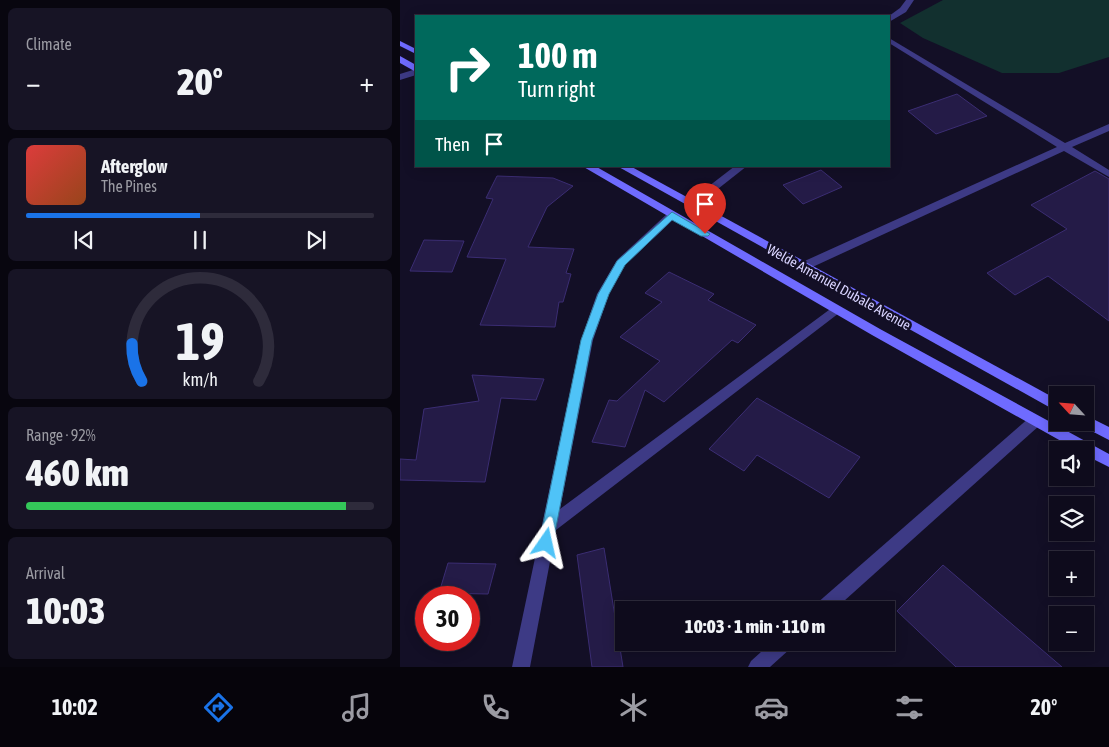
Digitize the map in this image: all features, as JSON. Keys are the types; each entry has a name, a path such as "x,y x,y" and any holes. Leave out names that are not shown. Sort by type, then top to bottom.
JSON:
{"main road":[{"path":"400,43 415,51"},
{"path":"400,59 415,67"},
{"path":"589,167 837,310 1109,461"},
{"name":"Welde Amanuel Dubale Avenue","path":"624,167 1049,402"},
{"path":"1094,426 1109,434"}],"street":[{"path":"890,19 903,10 910,0"},
{"path":"890,41 1066,146 1109,174"},
{"path":"400,78 415,72"},
{"path":"802,266 1109,127"},
{"path":"691,205 741,167"},
{"path":"522,667 586,340 603,294 621,263 672,215"},
{"path":"550,526 837,310"},
{"path":"832,601 1035,420"},
{"path":"758,667 775,651"}],"green space":[{"path":"943,0 1109,0 1109,57 1059,73 1002,73 923,38 900,23"}],"building":[{"path":"957,94 987,116 936,134 908,111"},
{"path":"821,170 842,187 803,204 783,185"},
{"path":"1095,171 1109,179 1109,321 1048,276 1015,295 987,273 1067,229 1031,205"},
{"path":"497,176 553,178 573,186 547,207 528,247 574,249 566,273 571,274 563,302 559,302 555,327 480,325 506,259 467,257 493,199 486,198"},
{"path":"424,240 464,241 452,272 410,271"},
{"path":"669,272 714,294 708,300 756,325 738,343 732,340 664,402 645,390 625,447 592,442 609,400 617,401 660,361 620,337 662,302 645,293"},
{"path":"472,375 544,379 536,400 501,398 485,482 400,480 400,459 416,460 424,409 479,401"},
{"path":"757,398 860,457 829,498 757,455 744,471 709,449"},
{"path":"604,548 615,617 615,651 620,651 623,667 592,667 577,555"},
{"path":"448,563 496,564 488,594 480,594 480,586 441,586"},
{"path":"943,565 1062,667 956,667 897,611"}],"route":[{"path":"546,543 586,340 603,294 621,263 672,215 705,234"}]}
